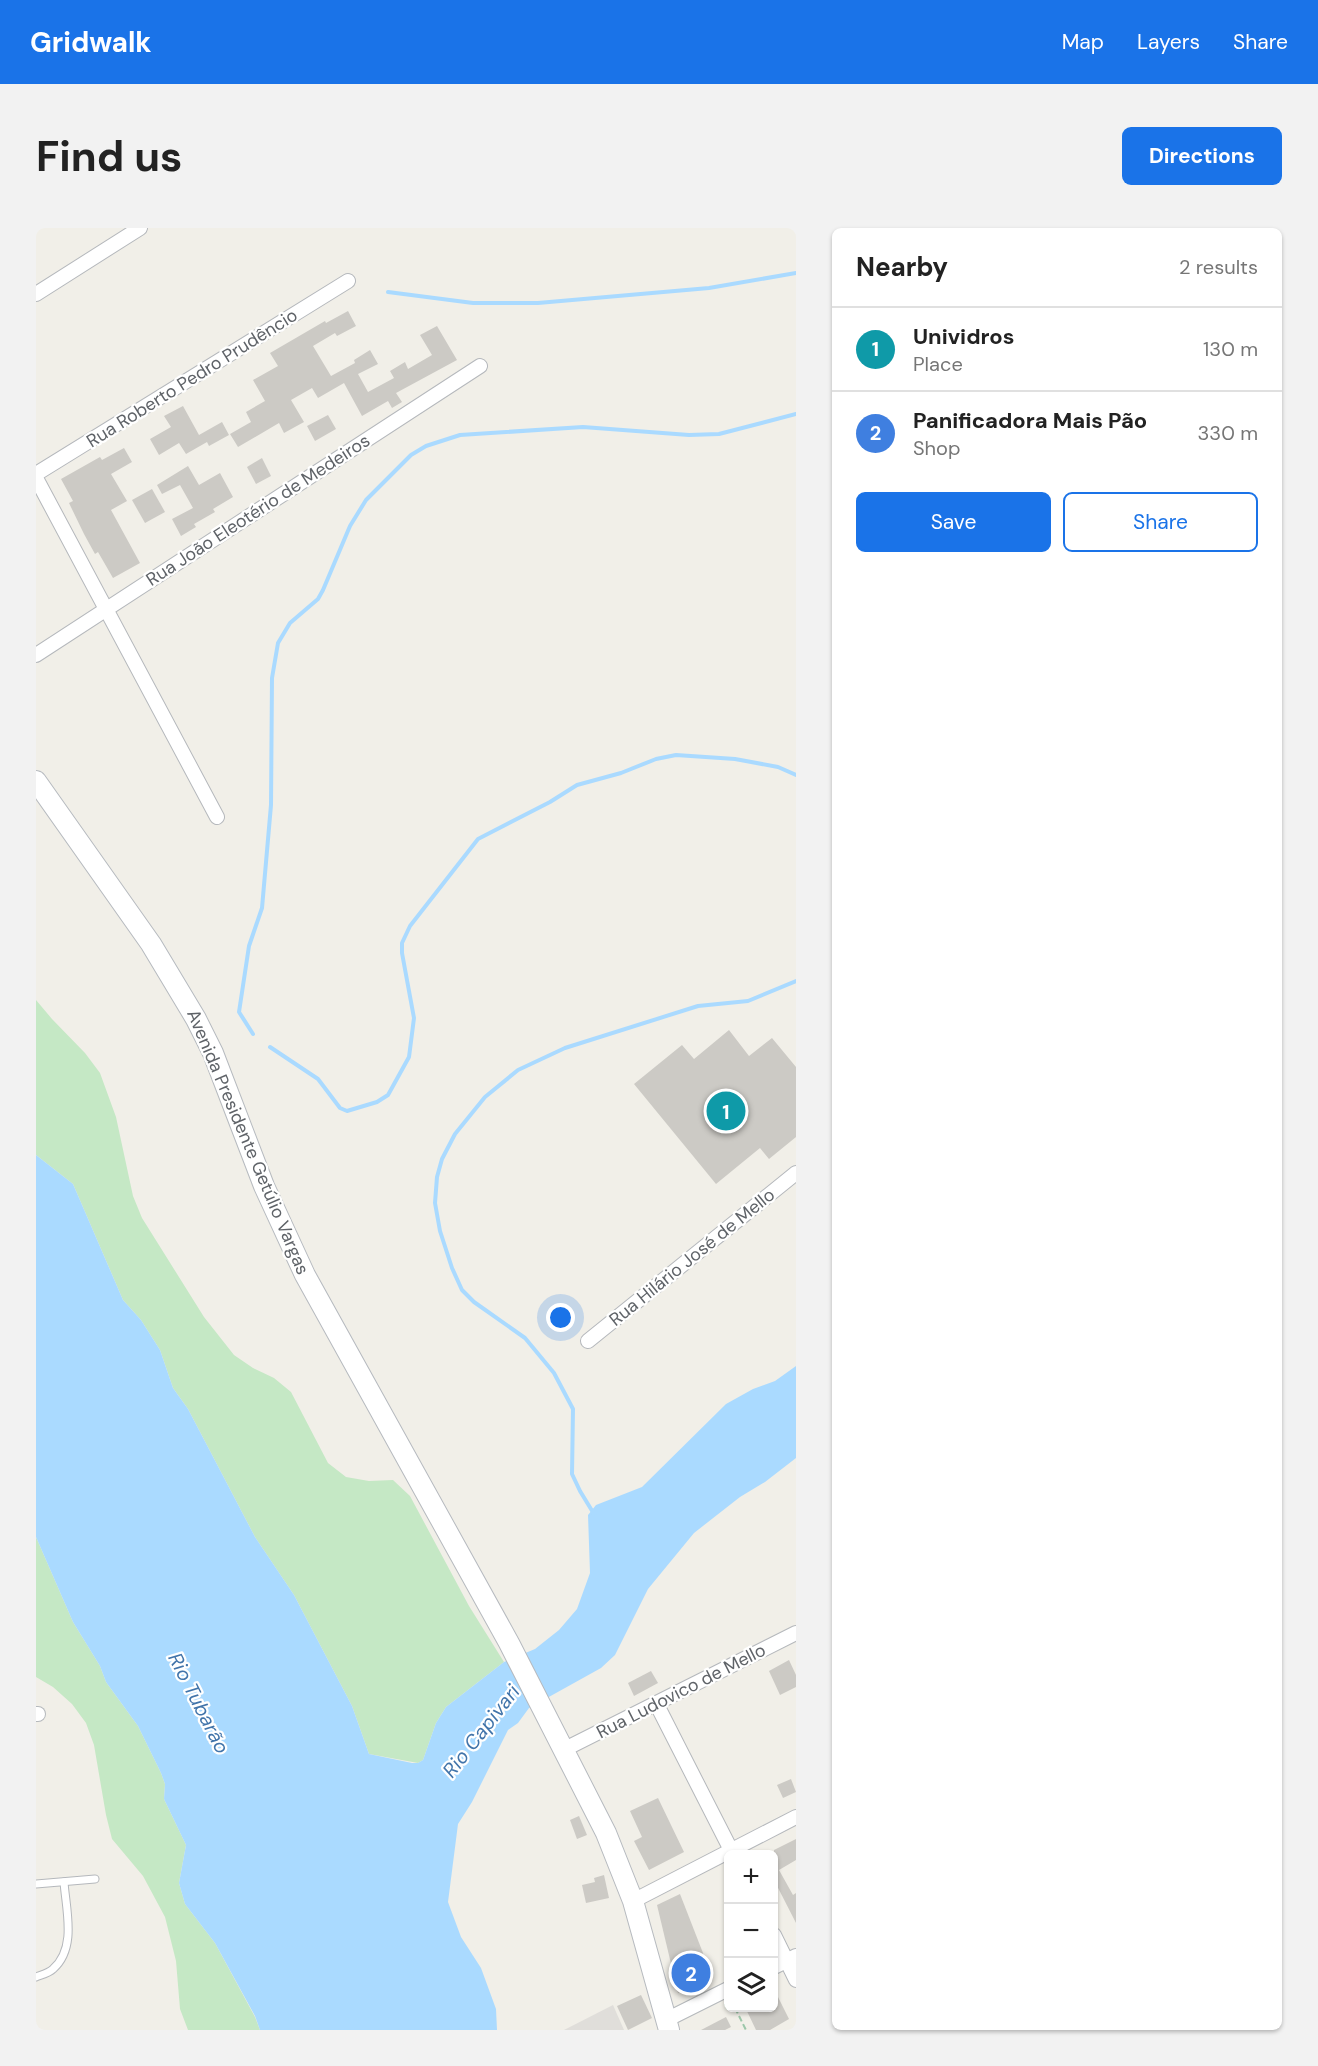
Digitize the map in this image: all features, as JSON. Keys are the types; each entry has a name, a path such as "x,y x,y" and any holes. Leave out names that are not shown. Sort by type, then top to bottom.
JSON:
{"main road":[{"name":"Avenida Presidente Getúlio Vargas","path":"36,781 151,944 196,1019 213,1053 264,1186 305,1275 509,1643 614,1848 633,1900 668,2025"}],"street":[{"path":"36,294 140,228"},
{"name":"Rua Roberto Pedro Prudêncio","path":"36,476 348,281"},
{"name":"Rua João Eleotério de Medeiros","path":"36,655 480,366"},
{"path":"36,476 218,816"},
{"name":"Rua Hilário José de Mello","path":"588,1341 796,1173"},
{"name":"Rua Ludovico de Mello","path":"565,1749 796,1633"},
{"path":"657,1703 731,1850"},
{"path":"736,1850 796,1816"},
{"path":"633,1900 724,1856"},
{"path":"778,1944 796,1980"},
{"path":"668,2025 724,1992"}],"lane":[{"path":"36,1884 95,1879"},
{"path":"36,1977 53,1970 66,1953 68,1938 64,1882"}],"path":[{"path":"737,2012 746,2030"}],"shaded area":[{"path":"613,2005 624,2030 564,2030"}],"green space":[{"path":"36,1000 85,1053 100,1073 116,1117 133,1196 142,1218 204,1317 234,1355 274,1378 291,1392 328,1463 346,1477 369,1481 393,1480 410,1496 469,1606 504,1662 446,1707 436,1723 423,1760 418,1763 369,1754 352,1706 294,1595 255,1537 188,1409 173,1388 160,1350 141,1320 123,1300 73,1184 36,1155"},
{"path":"36,1537 73,1622 100,1666 106,1682 138,1726 161,1773 165,1784 164,1799 186,1845 179,1883 185,1904 215,1943 260,2030 188,2030 180,2009 176,1961 165,1917 143,1876 112,1839 94,1745 86,1723 72,1704 53,1687 36,1677"}],"water":[{"path":"36,1155 73,1184 123,1300 141,1320 160,1350 173,1388 188,1409 255,1537 294,1595 352,1706 369,1754 412,1763 423,1760 436,1723 446,1707 504,1662 535,1649 559,1630 577,1609 590,1573 588,1515 596,1505 642,1487 726,1404 753,1389 775,1381 796,1366 796,1458 694,1533 648,1589 615,1655 601,1668 529,1708 518,1723 508,1730 472,1802 458,1824 448,1902 461,1937 481,1968 496,2009 497,2030 260,2030 255,2016 215,1943 185,1904 179,1883 186,1845 164,1799 165,1784 161,1773 138,1726 106,1682 100,1666 73,1622 36,1537"}],"building":[{"path":"348,311 356,326 337,336 335,333 313,346 331,376 355,363 354,360 370,350 378,364 358,374 368,392 394,378 390,371 405,362 408,369 432,355 420,335 437,326 457,360 396,393 402,402 392,408 388,401 362,416 344,383 318,398 312,388 291,400 304,422 284,433 279,423 238,447 230,434 251,422 246,412 265,401 253,380 278,366 270,353 325,321 326,323"},
{"path":"183,406 199,435 222,422 229,435 209,446 207,442 186,454 179,443 159,455 150,439 171,427 164,416"},
{"path":"328,415 336,429 315,441 307,426"},
{"path":"124,448 132,462 111,474 127,501 111,510 140,563 113,578 98,552 95,554 84,534 69,503 73,501 61,479 100,457 102,460"},
{"path":"262,458 271,476 256,484 247,467"},
{"path":"188,466 199,485 220,473 233,497 213,509 215,512 194,524 196,527 181,536 172,519 193,508 180,485 162,494 157,485"},
{"path":"152,489 165,512 145,523 132,500"},
{"path":"729,1030 749,1056 772,1038 796,1067 796,1137 769,1159 760,1148 716,1184 634,1084 682,1045 694,1059"},
{"path":"789,1660 796,1675 796,1687 780,1695 769,1671"},
{"path":"651,1671 658,1683 634,1696 628,1683"},
{"path":"791,1779 796,1792 783,1798 777,1785"},
{"path":"658,1798 684,1852 649,1870 634,1841 642,1837 630,1811"},
{"path":"579,1816 587,1835 577,1839 570,1820"},
{"path":"796,1839 796,1860 779,1870 793,1895 796,1893 796,1923 778,1888 778,1850 774,1850"},
{"path":"604,1875 609,1898 586,1903 582,1885 595,1882 594,1878"},
{"path":"680,1894 703,1953 710,1978 678,1993 657,1905"},
{"path":"641,1995 652,2018 628,2030 617,2006"},
{"path":"778,1997 789,2019 770,2030 756,2030 747,2012 778,2012"},
{"path":"726,2017 731,2027 725,2030 701,2030"}],"waterway":[{"path":"388,292 473,303 538,303 709,288 796,273"},
{"path":"253,1034 239,1012 249,946 262,908 271,805 272,678 278,643 290,623 318,599 350,526 366,500 411,455 426,446 460,435 583,427 689,435 719,434 796,414"},
{"path":"270,1047 318,1079 340,1108 347,1111 377,1102 388,1095 409,1057 414,1018 402,943 410,926 478,839 550,802 577,785 621,773 656,759 676,755 735,759 778,767 796,775"},
{"path":"594,1514 572,1474 573,1409 554,1373 525,1338 474,1302 462,1290 452,1268 440,1231 435,1203 437,1177 442,1159 455,1134 485,1097 518,1070 565,1048 698,1006 748,1001 796,981"}],"place":[{"name":"Unividros","path":"726,1111"},
{"name":"Panificadora Mais Pão","path":"691,1973"}],"water label":[{"name":"Rio Tubarão","path":"199,1703"},
{"name":"Rio Capivari","path":"481,1731"}]}
